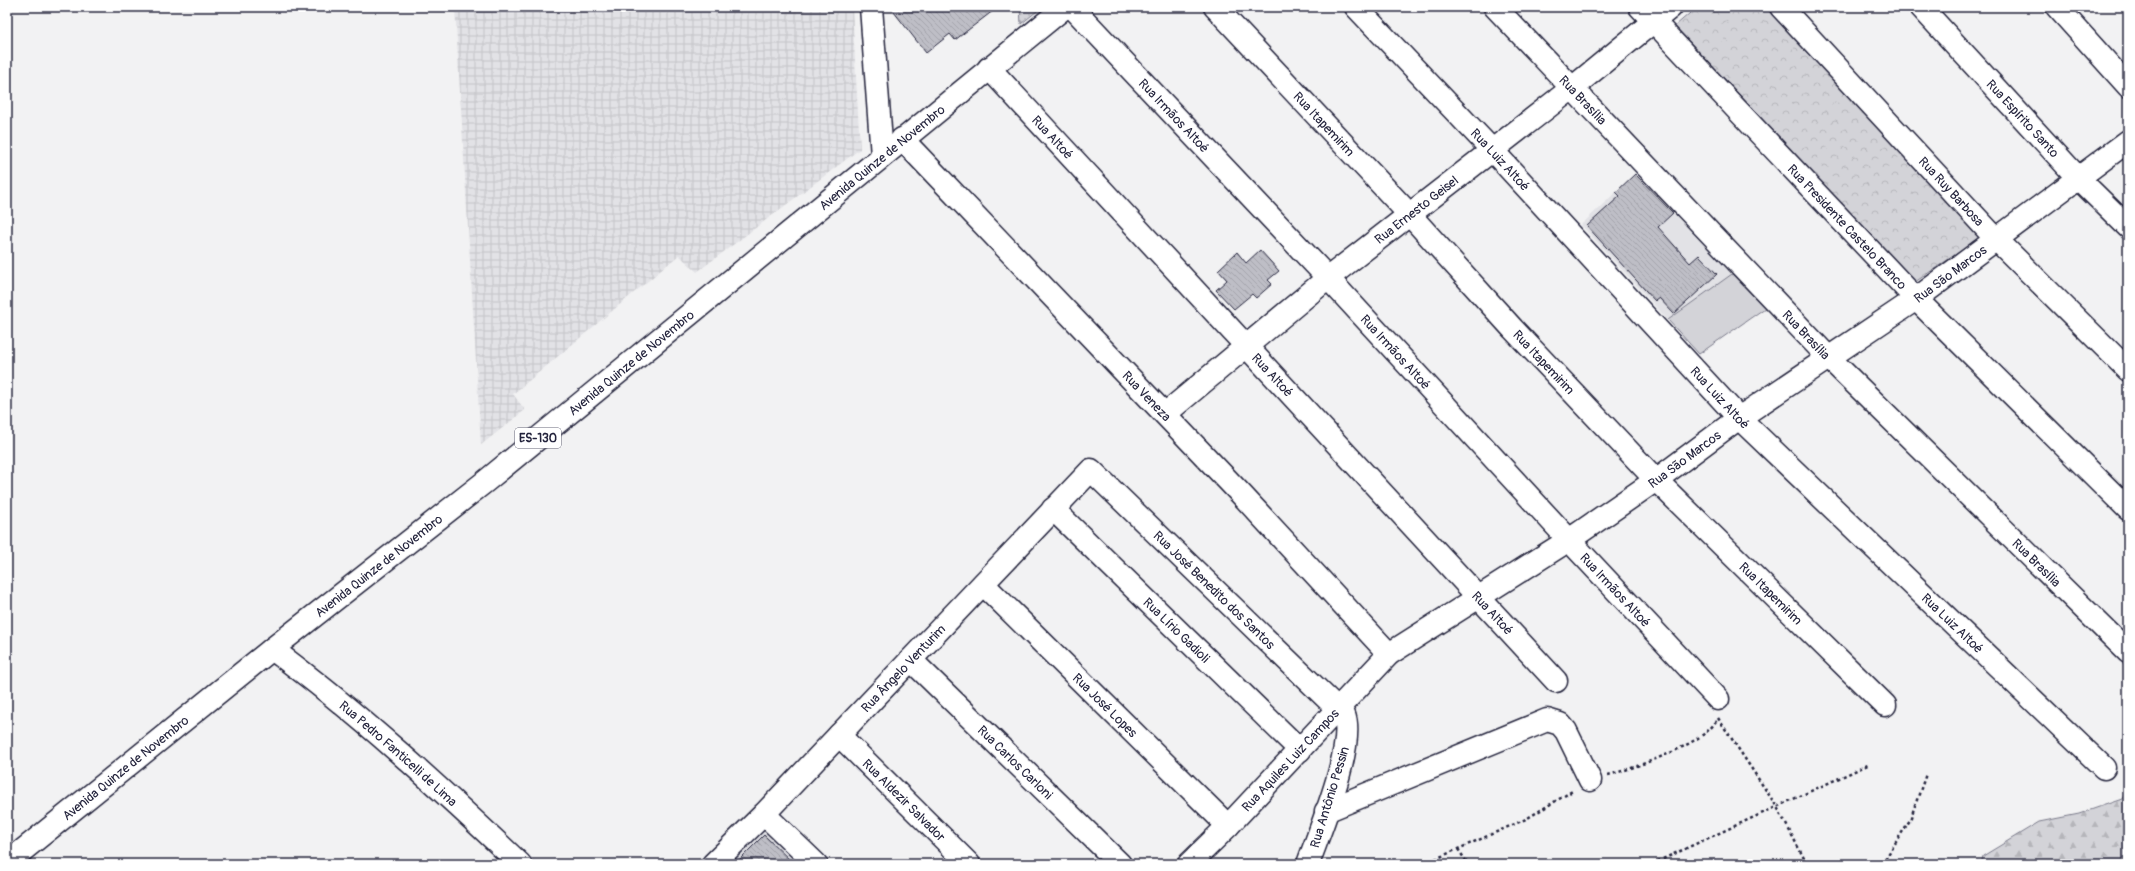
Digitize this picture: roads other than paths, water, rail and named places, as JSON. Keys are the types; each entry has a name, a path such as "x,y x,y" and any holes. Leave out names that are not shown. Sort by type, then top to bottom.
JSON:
{"street":[{"path":"871,7 882,156"},
{"name":"Avenida Quinze de Novembro","path":"7,863 272,649 486,481 1065,7"},
{"name":"Rua Irmãos Altoé","path":"1072,7 1328,278 1569,540 1718,708"},
{"name":"Rua Itapemirim","path":"1215,7 1410,215 1513,329 1656,480 1885,705"},
{"name":"Rua Luiz Altoé","path":"1356,7 1492,150 1739,418 2104,768"},
{"name":"Rua Brasília","path":"1495,7 1571,89 1828,357 2128,652"},
{"name":"Rua Ernesto Geisel","path":"1165,414 1247,348 1328,278 1571,89 1647,14 1671,7"},
{"name":"Rua Ruy Barbosa","path":"1781,7 1997,240 2128,370"},
{"name":"Rua Espírito Santo","path":"1920,7 2080,179 2128,227"},
{"path":"2057,7 2128,86"},
{"name":"Rua Presidente Castelo Branco","path":"1647,14 1916,299 2128,509"},
{"name":"Rua Altoé","path":"989,68 1556,681"},
{"name":"Rua Veneza","path":"902,139 1165,414 1389,654"},
{"name":"Rua São Marcos","path":"1389,654 1569,540 1656,480 1739,418 1916,299 2080,179 2128,141"},
{"name":"Rua Ângelo Venturim","path":"713,864 764,814 1091,470"},
{"name":"Rua José Benedito dos Santos","path":"1091,470 1338,708"},
{"name":"Rua Lírio Gadioli","path":"1053,509 1300,750"},
{"name":"Rua José Lopes","path":"983,584 1228,826"},
{"name":"Rua Pedro Fanticelli de Lima","path":"272,649 387,742 520,864"},
{"name":"Rua Aquiles Luiz Campos","path":"1189,864 1228,826 1389,654"},
{"name":"Rua Carlos Carloni","path":"911,660 1120,864"},
{"name":"Rua Antônio Pessin","path":"1308,864 1326,811 1347,739 1346,720 1338,708"},
{"path":"1326,811 1547,720 1560,724 1566,731 1590,780"},
{"name":"Rua Aldezir Salvador","path":"838,735 970,864"},
{"path":"764,814 816,864"}]}
